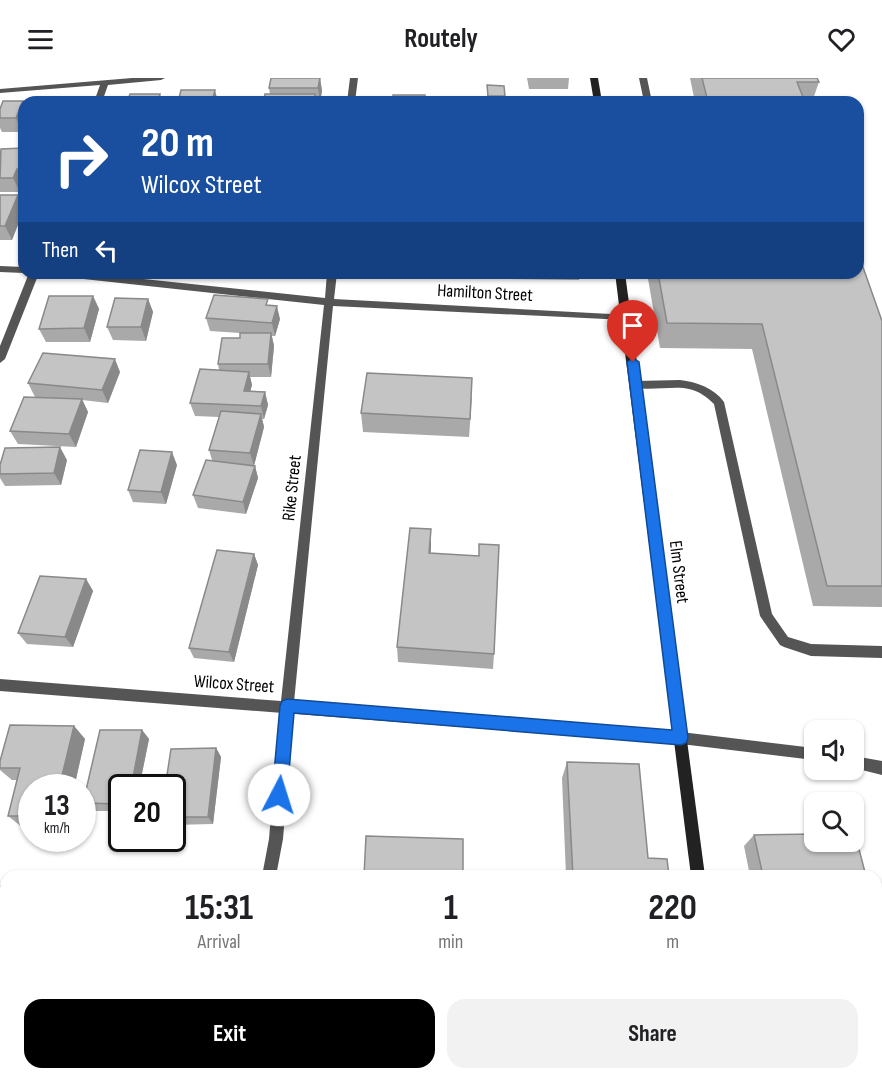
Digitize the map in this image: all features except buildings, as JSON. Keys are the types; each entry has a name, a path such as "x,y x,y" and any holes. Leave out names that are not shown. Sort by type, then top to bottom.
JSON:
{"main road":[{"path":"594,78 596,96"},
{"name":"Elm Street","path":"621,279 697,870"}],"street":[{"path":"0,91 161,78"},
{"path":"352,96 354,78"},
{"path":"643,78 647,96"},
{"path":"100,96 105,82"},
{"path":"0,269 18,270"},
{"path":"0,359 32,279"},
{"name":"Hamilton Street","path":"112,279 329,302 626,317"},
{"name":"Rike Street","path":"270,870 276,839 287,706 331,279"},
{"path":"636,385 690,383 706,389 719,402 766,616 784,641 811,650 882,652"},
{"name":"Wilcox Street","path":"0,685 681,738 804,753"},
{"path":"864,764 882,768"}],"route":[{"path":"279,795 287,706 681,738 633,362"}]}
